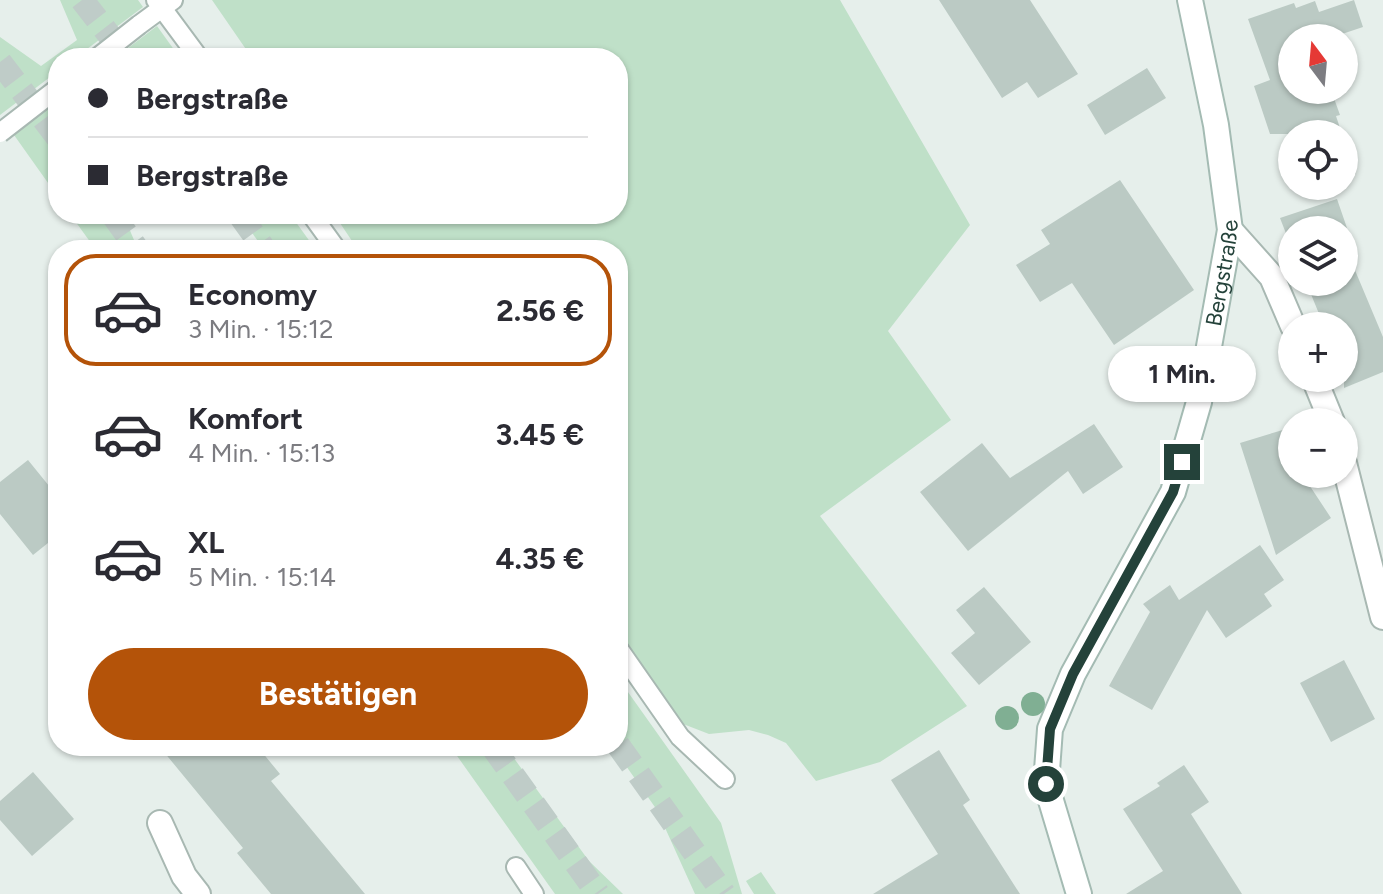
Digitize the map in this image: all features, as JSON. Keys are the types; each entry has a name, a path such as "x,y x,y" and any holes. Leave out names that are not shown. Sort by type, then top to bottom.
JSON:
{"street":[{"name":"Bergstraße","path":"1079,894 1046,784 1050,729 1073,674 1173,492 1199,402 1230,230 1216,125 1190,0"},
{"path":"1230,230 1272,277 1287,312"},
{"path":"1350,488 1383,617"},
{"path":"160,823 184,876 198,894"}],"lane":[{"path":"110,48 164,3 193,48"},
{"path":"0,133 48,96"},
{"path":"628,662 680,737 725,779"},
{"path":"516,867 534,894"}],"green space":[{"path":"60,0 138,0 143,7 88,48 66,48 77,40"},
{"path":"212,0 840,0 970,225 888,331 951,420 820,516 967,706 880,762 816,781 786,743 768,735 749,730 709,734 678,722 628,649 628,240 351,240 341,224 628,224 628,48 245,48"},
{"path":"157,26 173,48 128,48"},
{"path":"0,37 41,66 48,61 48,79 0,115"},
{"path":"48,109 48,183 14,135"},
{"path":"77,224 127,224 134,240 89,240"},
{"path":"246,224 297,224 309,240 257,240"},
{"path":"628,692 721,823 742,894 695,894 657,810 619,756 628,756"},
{"path":"457,756 512,756 589,861 623,894 555,894"},
{"path":"761,872 776,894 754,894 746,881"}],"building":[{"path":"939,0 1030,0 1078,74 1038,98 1027,82 1002,98"},
{"path":"1354,0 1363,27 1358,29 1358,24 1278,24 1278,104 1336,104 1340,115 1336,116 1337,120 1278,120 1278,134 1270,134 1254,86 1270,80 1248,19 1294,3 1296,8 1315,1 1319,12"},
{"path":"1147,68 1166,98 1105,135 1087,105"},
{"path":"1120,180 1194,290 1114,345 1072,283 1040,302 1016,265 1050,244 1041,230"},
{"path":"1337,200 1343,216 1286,216"},
{"path":"1358,277 1383,337 1383,372 1358,382 1358,312 1318,312 1312,296 1358,296"},
{"path":"1094,424 1123,467 1083,494 1068,471 968,551 920,492 982,443 1010,478"},
{"path":"1278,431 1278,488 1311,488 1331,518 1276,555 1240,443"},
{"path":"28,460 48,485 48,543 33,555 0,514 0,482"},
{"path":"1260,545 1284,580 1264,594 1272,606 1226,638 1207,610 1152,710 1109,686 1150,612 1143,604 1170,585 1179,600"},
{"path":"984,587 1031,642 979,685 951,653 975,633 956,610"},
{"path":"1344,660 1375,719 1331,742 1300,683"},
{"path":"939,750 970,800 963,805 1020,894 873,894 938,854 891,780"},
{"path":"167,756 265,756 280,774 271,781 365,894 271,894 237,853 243,848"},
{"path":"1184,765 1209,802 1191,814 1242,894 1126,894 1163,871 1123,809 1160,786 1157,783"},
{"path":"33,772 74,819 32,856 0,820 0,801"}],"tunnel":[{"path":"82,0 119,48"},
{"path":"0,62 48,125"},
{"path":"119,224 131,240"},
{"path":"246,224 258,240"},
{"path":"499,756 598,894"},
{"path":"626,756 724,894"}],"route":[{"path":"1046,784 1050,729 1073,674 1173,492 1182,462"}]}
